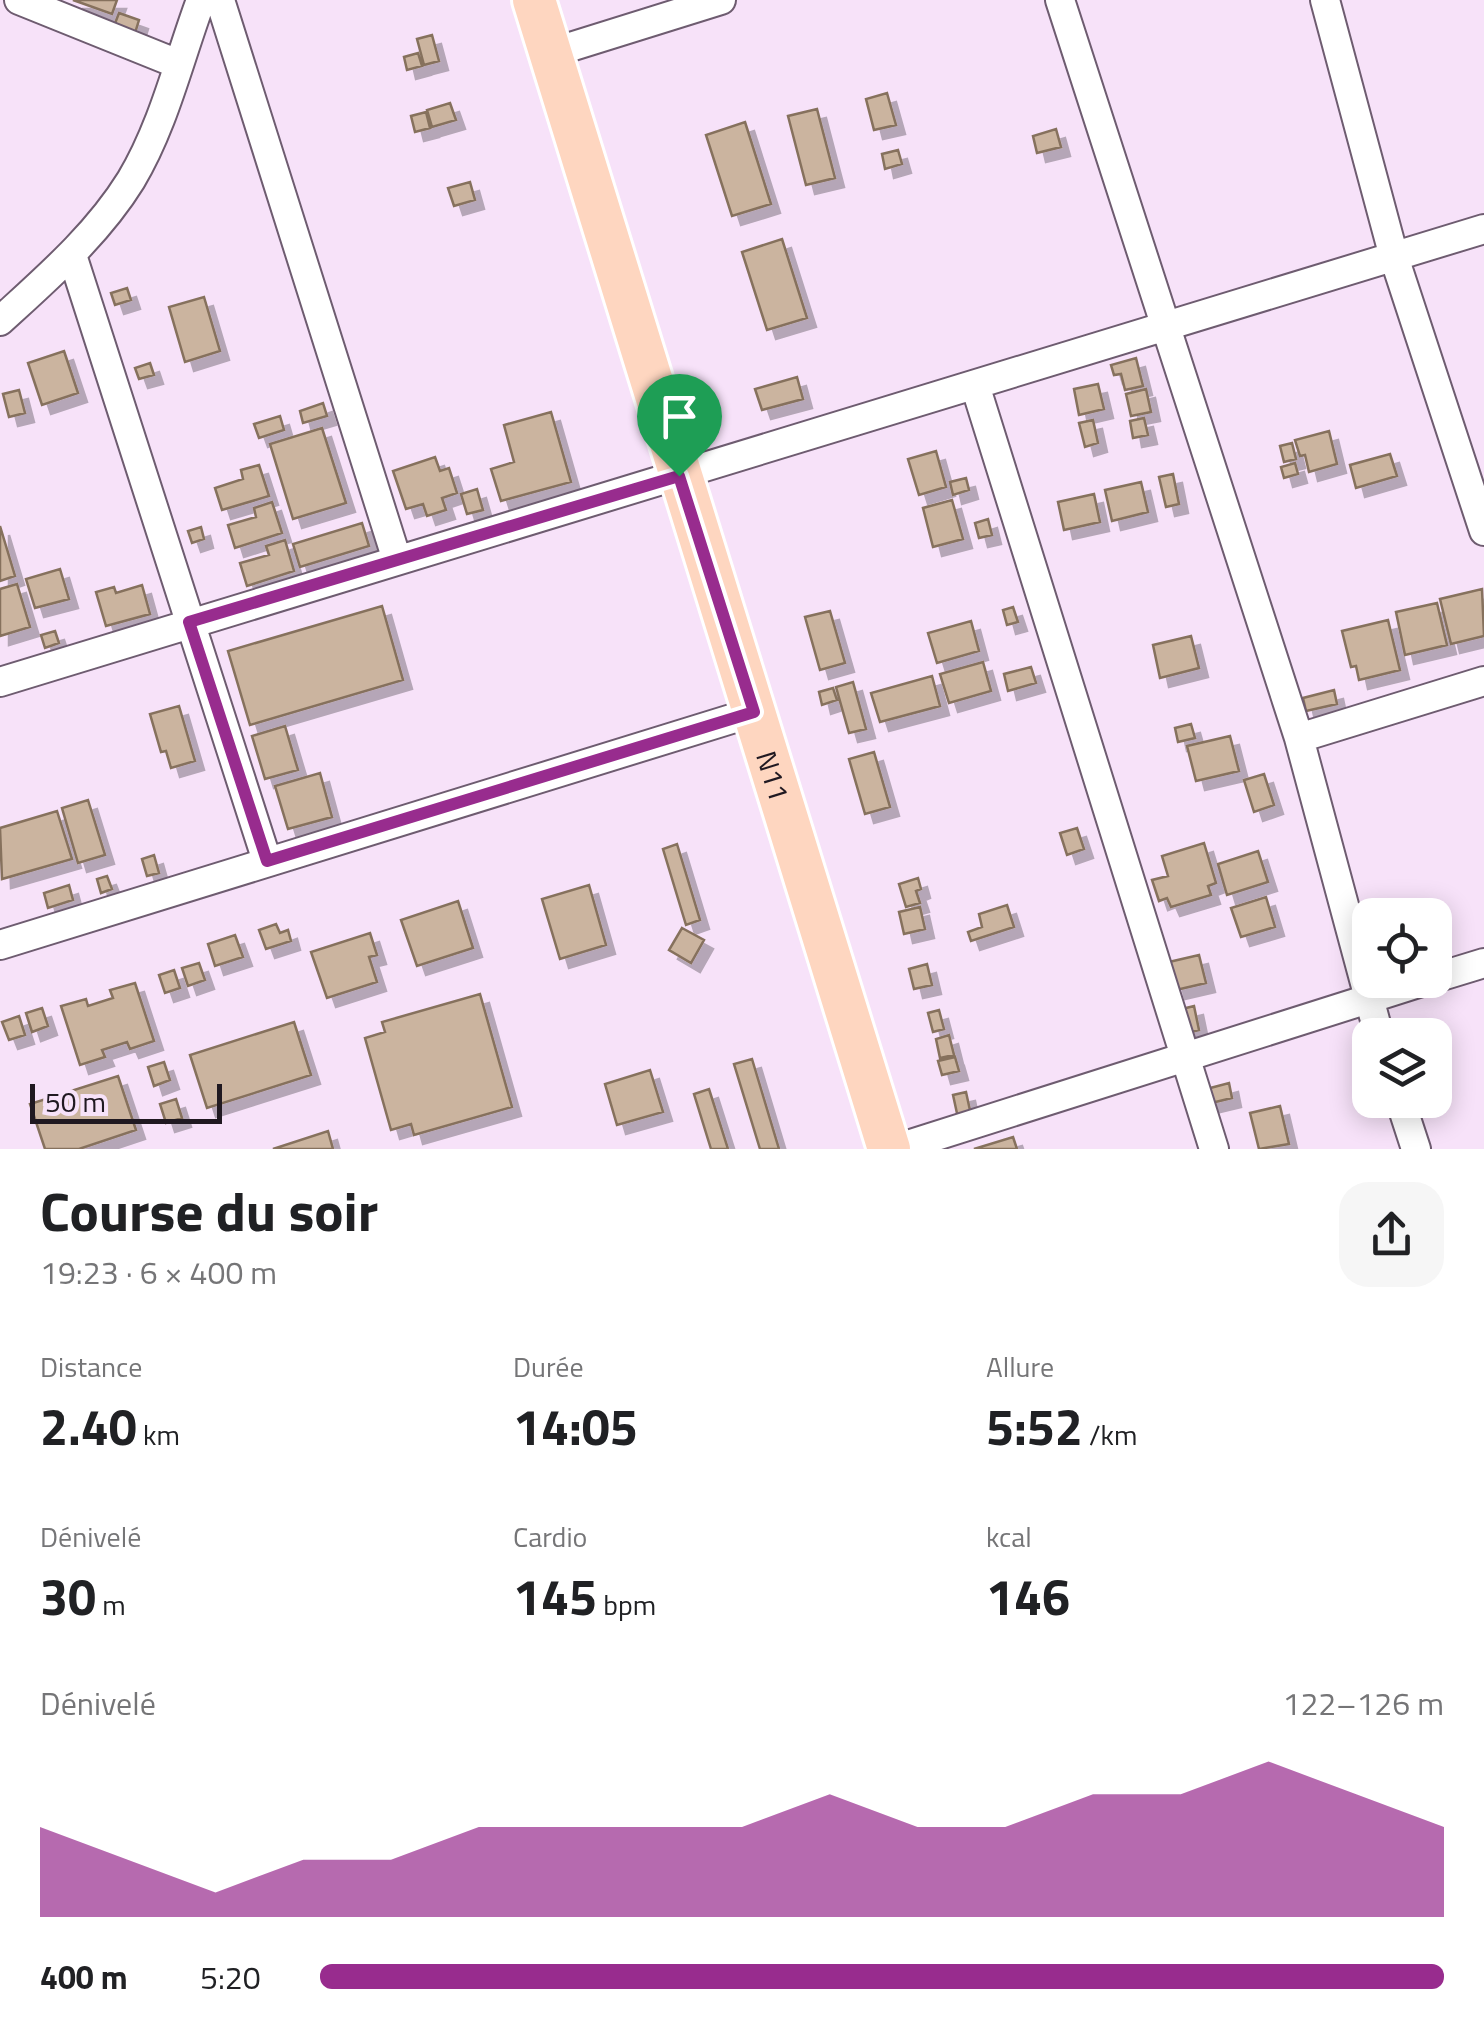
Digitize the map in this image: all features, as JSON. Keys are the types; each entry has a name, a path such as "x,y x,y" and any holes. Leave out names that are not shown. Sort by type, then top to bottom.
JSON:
{"main road":[{"name":"N11","path":"534,0 679,476 892,1149"}],"street":[{"path":"18,0 178,64"},
{"path":"0,321 72,256 130,180 152,140 202,0"},
{"path":"220,0 397,560"},
{"path":"551,53 720,0"},
{"path":"1060,0 1299,738 1373,1018"},
{"path":"1325,0 1394,256 1484,532"},
{"path":"0,682 1484,229"},
{"path":"72,256 267,861"},
{"path":"975,385 1214,1149"},
{"path":"1299,738 1484,681"},
{"path":"0,945 754,712"},
{"path":"1452,973 1484,963"},
{"path":"892,1149 1370,998"},
{"path":"1406,1118 1416,1149"}],"building":[{"path":"73,0 117,0 112,14"},
{"path":"119,13 139,20 135,33 114,26"},
{"path":"432,35 439,61 424,65 417,39"},
{"path":"418,53 422,66 407,70 404,57"},
{"path":"887,93 896,125 874,130 866,99"},
{"path":"450,103 456,120 432,127 427,110"},
{"path":"817,109 835,178 806,185 788,116"},
{"path":"426,112 430,128 415,132 411,116"},
{"path":"745,122 771,204 732,216 706,135"},
{"path":"1056,129 1061,147 1037,153 1033,136"},
{"path":"898,150 902,164 885,169 882,154"},
{"path":"470,182 475,200 454,206 448,188"},
{"path":"782,239 807,318 767,330 742,252"},
{"path":"127,288 131,300 115,305 111,293"},
{"path":"204,297 220,351 185,362 169,307"},
{"path":"64,351 78,393 42,405 28,363"},
{"path":"1136,358 1143,386 1125,390 1121,374 1114,375 1111,365"},
{"path":"150,363 154,375 139,379 135,368"},
{"path":"797,377 803,399 762,410 755,389"},
{"path":"1098,384 1104,409 1079,415 1074,389"},
{"path":"1146,389 1151,412 1131,416 1126,394"},
{"path":"19,390 25,413 9,417 3,394"},
{"path":"323,403 327,416 303,423 300,411"},
{"path":"551,412 571,482 501,501 491,469 514,462 504,425"},
{"path":"280,416 284,430 259,438 254,424"},
{"path":"1144,418 1148,435 1133,438 1130,421"},
{"path":"1093,420 1098,443 1085,447 1079,423"},
{"path":"322,428 346,503 293,519 270,444"},
{"path":"1329,431 1337,464 1309,472 1305,455 1300,456 1295,440"},
{"path":"1292,443 1296,459 1284,462 1280,446"},
{"path":"936,451 946,487 919,495 908,459"},
{"path":"1390,454 1397,476 1356,488 1350,465"},
{"path":"435,457 440,471 449,468 457,493 442,498 446,510 427,516 423,504 406,509 393,471"},
{"path":"1295,463 1298,474 1284,478 1281,467"},
{"path":"259,465 269,496 222,510 215,488 243,479 241,470"},
{"path":"1173,474 1179,504 1166,507 1159,477"},
{"path":"966,478 969,490 953,495 950,482"},
{"path":"1141,482 1148,512 1112,521 1105,490"},
{"path":"477,489 483,510 467,514 461,494"},
{"path":"1094,494 1100,522 1064,530 1058,502"},
{"path":"952,500 963,539 933,547 923,508"},
{"path":"272,502 282,533 235,548 228,525 256,517 254,508"},
{"path":"988,519 992,535 979,538 975,523"},
{"path":"362,523 369,546 300,567 293,544"},
{"path":"0,526 15,576 0,581"},
{"path":"201,527 204,539 192,543 188,531"},
{"path":"285,540 294,571 247,586 240,563 269,555 266,546"},
{"path":"60,569 69,599 35,608 26,579"},
{"path":"17,584 30,627 0,636 0,589"},
{"path":"142,585 150,614 106,626 96,592 114,587 116,593"},
{"path":"1482,589 1484,636 1451,644 1440,599"},
{"path":"1437,603 1447,645 1405,655 1396,612"},
{"path":"382,606 403,680 250,725 228,651"},
{"path":"1013,607 1018,622 1007,625 1003,610"},
{"path":"830,611 845,663 820,670 805,617"},
{"path":"1388,620 1400,670 1359,680 1356,666 1351,667 1342,631"},
{"path":"971,621 979,651 937,663 928,633"},
{"path":"55,631 59,643 45,648 41,635"},
{"path":"1191,636 1199,668 1160,678 1153,645"},
{"path":"983,662 991,691 949,703 940,674"},
{"path":"1031,667 1036,683 1008,691 1004,674"},
{"path":"932,676 940,706 880,722 871,693"},
{"path":"853,682 866,729 849,733 836,687"},
{"path":"833,688 837,700 822,705 819,692"},
{"path":"1334,690 1337,704 1306,711 1303,698"},
{"path":"179,706 195,761 171,768 166,751 161,752 150,714"},
{"path":"1191,724 1195,738 1178,742 1175,728"},
{"path":"285,726 298,770 265,779 252,736"},
{"path":"1230,736 1239,771 1196,781 1187,746"},
{"path":"874,752 890,807 865,814 849,759"},
{"path":"320,773 332,817 288,829 275,786"},
{"path":"1264,774 1274,805 1254,812 1244,780"},
{"path":"88,800 105,855 78,863 62,808"},
{"path":"57,811 72,859 2,879 0,828"},
{"path":"1077,828 1084,849 1067,855 1060,833"},
{"path":"1204,843 1216,883 1208,886 1211,895 1171,907 1167,898 1159,901 1152,880 1168,876 1162,856"},
{"path":"677,844 700,920 686,925 663,849"},
{"path":"1258,851 1268,882 1227,895 1218,864"},
{"path":"154,855 159,873 147,876 142,859"},
{"path":"107,876 112,889 101,893 97,879"},
{"path":"918,878 921,889 916,891 920,903 906,907 899,884"},
{"path":"69,885 73,900 48,908 44,893"},
{"path":"589,885 606,945 560,959 542,899"},
{"path":"1266,897 1275,927 1241,937 1231,908"},
{"path":"458,901 473,948 417,966 401,920"},
{"path":"1007,905 1014,927 971,941 968,932 982,927 979,914"},
{"path":"920,907 925,929 904,934 899,912"},
{"path":"276,924 280,933 288,930 291,941 266,949 259,930"},
{"path":"682,928 704,940 691,963 669,950"},
{"path":"370,933 377,955 369,957 377,982 327,998 311,952"},
{"path":"235,935 243,957 215,966 208,944"},
{"path":"1199,955 1206,983 1176,990 1169,962"},
{"path":"199,963 205,980 188,986 182,968"},
{"path":"927,964 932,985 914,989 909,969"},
{"path":"174,970 180,988 165,993 159,975"},
{"path":"135,983 154,1041 130,1049 127,1042 102,1050 105,1057 80,1065 61,1006 86,999 88,1006 113,998 110,990"},
{"path":"480,994 512,1107 414,1135 411,1124 391,1130 365,1038 385,1032 382,1022"},
{"path":"1194,1006 1199,1030 1187,1033 1182,1009"},
{"path":"42,1008 48,1026 32,1032 26,1013"},
{"path":"939,1010 944,1029 933,1032 928,1013"},
{"path":"19,1016 25,1035 9,1040 2,1022"},
{"path":"294,1022 311,1075 207,1108 190,1055"},
{"path":"949,1035 954,1055 940,1058 936,1039"},
{"path":"955,1057 959,1071 942,1075 938,1061"},
{"path":"752,1059 779,1149 760,1149 734,1064"},
{"path":"164,1062 170,1080 154,1086 148,1067"},
{"path":"650,1070 663,1112 617,1125 605,1084"},
{"path":"118,1076 136,1130 79,1149 45,1149 30,1104"},
{"path":"1229,1083 1232,1098 1203,1105 1199,1091"},
{"path":"709,1089 728,1149 711,1149 694,1094"},
{"path":"966,1092 971,1115 958,1118 953,1095"},
{"path":"176,1099 182,1118 166,1123 160,1104"},
{"path":"1280,1106 1289,1144 1259,1149 1250,1113"},
{"path":"328,1131 333,1149 273,1149"},
{"path":"1013,1137 1017,1149 974,1149"}],"route":[{"path":"679,476 754,712 267,861 189,622 679,476"}]}
